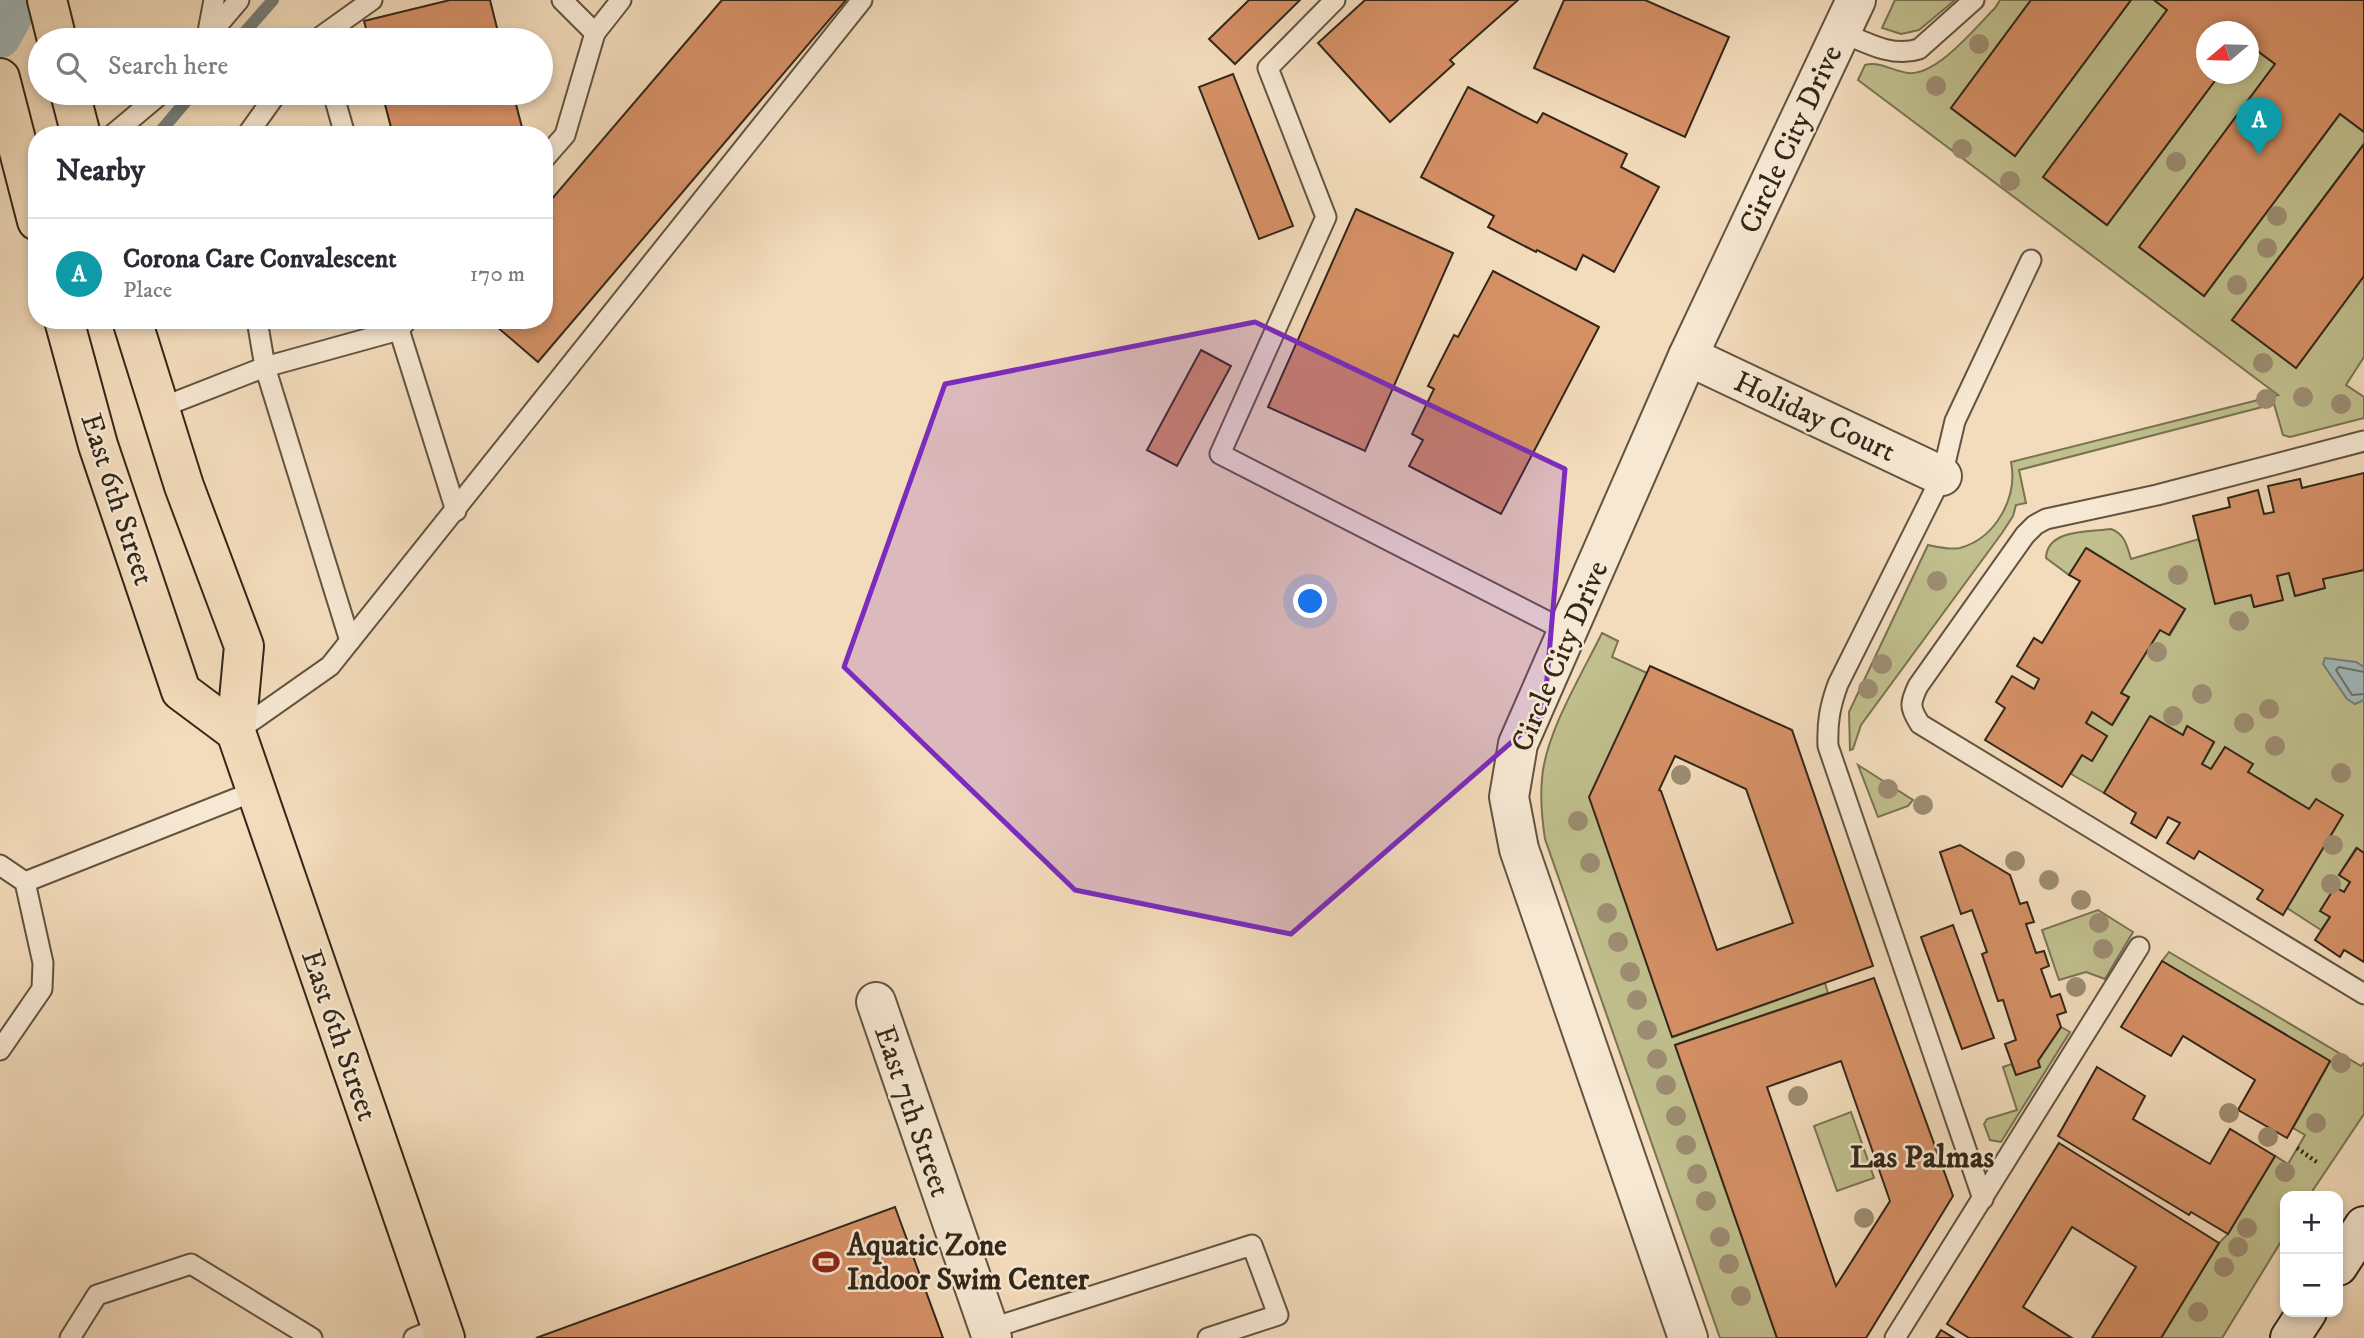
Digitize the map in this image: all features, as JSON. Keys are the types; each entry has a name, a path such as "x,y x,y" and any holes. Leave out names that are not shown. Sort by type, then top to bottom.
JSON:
{"main road":[{"path":"47,0 54,28"},
{"path":"0,78 28,186"},
{"path":"76,105 87,126"},
{"name":"East 6th Street","path":"66,329 98,445 181,691 236,732"},
{"name":"East 6th Street","path":"135,329 184,486 244,646 236,732 433,1334"}],"street":[{"name":"Circle City Drive","path":"1688,1338 1518,849 1509,797 1518,744 1688,356 1848,16"},
{"name":"Holiday Court","path":"1688,356 1942,475"},
{"name":"East 7th Street","path":"876,1002 990,1333"},
{"path":"2343,1258 2364,1226"},
{"path":"2290,1338 2304,1317"}],"lane":[{"path":"208,28 214,0"},
{"path":"215,28 239,0"},
{"path":"333,28 372,0"},
{"path":"562,0 595,33"},
{"path":"553,149 565,135 595,33 621,0"},
{"path":"236,732 330,666 862,0"},
{"path":"1335,0 1268,68 1326,217 1220,454 1567,632"},
{"path":"1848,16 1873,46 1907,53 1919,49 1974,0"},
{"path":"105,126 141,105"},
{"path":"253,126 268,105"},
{"path":"336,105 342,126"},
{"path":"1983,1199 1828,746 1827,722 1829,707 1838,684 1942,475 1955,421 2031,260"},
{"path":"259,329 265,367 350,641"},
{"path":"160,408 265,367 382,329"},
{"path":"403,329 456,511"},
{"path":"2364,440 2157,495 2046,519 2035,525 2025,535 1918,686 1911,701 1913,713 1920,724 2364,994"},
{"path":"25,882 255,791"},
{"path":"0,865 25,882 43,963 42,989 0,1050"},
{"path":"1895,1338 2139,947"},
{"path":"990,1333 1252,1245 1278,1315 1208,1338"},
{"path":"70,1338 97,1294 191,1264 312,1338"}],"path":[{"path":"2297,1148 2318,1163"}],"highlighted area":[{"path":"1255,322 1565,469 1544,714 1291,934 1075,890 844,667 945,384"}],"shaded area":[{"path":"1895,0 1955,0 1919,30 1901,34 1882,28"},
{"path":"2000,0 2031,0 1951,108 2015,156 2131,0 2154,0 2167,10 2043,177 2107,225 2213,84 2259,84 2259,52 2275,64 2139,247 2204,296 2340,114 2364,132 2364,144 2232,320 2296,367 2364,276 2364,357 2346,385 2364,397 2364,418 2290,437 2283,435 2274,404 2019,470 2026,503 2016,505 2013,516 2002,533 1861,725 1853,749 1850,750 1849,712 1928,545 1960,548 1973,543 1994,526 2002,514 2011,489 2011,462 2278,395 1858,80 1865,65 1881,65 1908,73 1931,67 1967,38"},
{"path":"2111,529 2122,537 2131,559 2199,539 2215,603 2251,595 2254,607 2282,600 2277,576 2289,573 2295,596 2324,588 2323,579 2364,570 2364,853 2356,848 2339,875 2350,882 2344,892 2335,887 2321,911 2330,917 2321,930 2287,908 2309,809 2248,772 2252,764 2225,747 2211,769 2202,764 2214,742 2187,727 2183,735 2151,716 2104,793 2071,774 2082,755 2092,761 2107,736 2086,723 2092,712 2113,724 2129,698 2121,693 2160,630 2170,635 2185,609 2087,548 2069,575 2046,558 2053,542 2061,537"},
{"path":"1602,633 1618,641 1612,657 1647,673 1673,1037 1825,983 1828,993 1675,1045 1777,1338 1720,1338 1545,839 1541,794 1545,761 1557,724"},
{"path":"1858,765 1913,800 1908,806 1878,817"},
{"path":"2098,910 2133,932 2105,979 2086,972 2059,980 2042,930"},
{"path":"2169,952 2361,1066 2364,1063 2364,1114 2312,1191 2280,1191 2280,1243 2222,1338 2161,1338 2275,1156 2288,1164 2305,1135 2293,1128 2330,1061 2162,961"},
{"path":"2061,1027 2070,1032 2001,1142 1990,1140 1984,1124 1987,1119 2017,1110 2003,1067 2012,1064 2016,1075 2040,1067 2038,1061"},
{"path":"1851,1112 1874,1178 1837,1191 1814,1126"}],"water":[{"path":"2325,658 2356,662 2364,667 2364,700 2355,704 2347,699 2323,664"}],"building":[{"path":"450,0 490,0 497,28 366,28 364,21"},
{"path":"722,0 846,0 538,362 500,329 553,329 553,197"},
{"path":"1249,0 1300,0 1235,64 1209,39"},
{"path":"1365,0 1518,0 1450,60 1454,64 1390,122 1318,43"},
{"path":"1564,0 1645,0 1729,37 1685,137 1534,68"},
{"path":"2031,0 2131,0 2015,156 1951,108"},
{"path":"2154,0 2364,0 2364,132 2340,114 2204,296 2139,247 2275,64 2259,52 2259,21 2196,21 2196,84 2213,84 2107,225 2043,177 2167,10"},
{"path":"1233,74 1293,226 1259,239 1199,87"},
{"path":"1468,87 1537,123 1543,113 1627,154 1621,167 1659,187 1614,272 1583,255 1576,270 1537,250 1536,252 1488,227 1494,216 1421,177"},
{"path":"385,105 516,105 522,126 391,126"},
{"path":"2364,144 2364,276 2296,368 2232,320"},
{"path":"1356,209 1453,253 1365,451 1268,407"},
{"path":"1493,271 1599,327 1501,514 1409,466 1423,440 1412,434 1434,389 1428,386 1454,335 1458,337"},
{"path":"1201,350 1231,366 1177,466 1147,450"},
{"path":"2364,473 2364,570 2323,579 2325,588 2295,596 2289,573 2277,576 2283,600 2254,607 2251,595 2215,604 2193,516 2230,507 2228,498 2258,490 2264,514 2274,512 2268,486 2300,479 2302,488"},
{"path":"2086,548 2185,609 2169,635 2160,630 2121,693 2129,697 2112,725 2092,712 2086,723 2107,736 2092,761 2082,755 2062,787 1985,740 2005,708 1996,702 2012,676 2034,689 2039,679 2017,666 2034,638 2042,643 2080,581 2069,575"},
{"path":"1650,666 1792,730 1873,966 1672,1037 1589,797","holes":["1675,756 1746,789 1793,923 1717,950 1659,790"]},
{"path":"2150,716 2183,735 2187,726 2214,742 2202,764 2211,769 2225,747 2253,764 2248,772 2309,809 2316,799 2343,815 2283,915 2257,899 2263,890 2199,851 2194,859 2167,843 2180,823 2168,817 2156,838 2131,823 2136,813 2104,793"},
{"path":"1960,845 2010,875 2020,904 2027,902 2034,922 2026,924 2036,953 2044,951 2049,966 2041,969 2051,997 2060,994 2066,1012 2057,1015 2061,1027 2038,1061 2040,1067 2016,1075 2005,1044 2016,1040 2003,1000 1998,1001 1982,954 1987,952 1972,910 1961,914 1940,852"},
{"path":"2357,848 2364,853 2364,962 2344,950 2340,957 2315,940 2330,917 2320,911 2335,887 2344,892 2350,882 2339,875"},
{"path":"1953,925 1994,1038 1962,1049 1921,937"},
{"path":"2162,961 2330,1061 2287,1138 2238,1110 2255,1080 2183,1036 2171,1056 2121,1027"},
{"path":"1874,978 1953,1196 1866,1338 1777,1338 1675,1045","holes":["1841,1061 1890,1201 1836,1286 1767,1087"]},
{"path":"2097,1067 2145,1096 2133,1119 2210,1164 2230,1129 2275,1156 2228,1234 2191,1212 2189,1215 2058,1136"},
{"path":"2059,1143 2219,1243 2161,1338 2092,1338 2136,1267 2072,1227 2023,1307 2072,1338 1969,1338 1947,1324"},
{"name":"Aquatic Zone Indoor Swim Center","path":"895,1207 943,1338 536,1338"},
{"path":"1941,1330 1954,1338 1936,1338"}],"waterway":[{"path":"0,37 20,0"},
{"path":"248,28 273,0"},
{"path":"165,126 183,105"}],"place":[{"name":"Corona Care Convalescent","path":"2259,155"},
{"name":"Aquatic Zone Indoor Swim Center","path":"826,1262"}],"district":[{"name":"Las Palmas","path":"1922,1156"}]}
